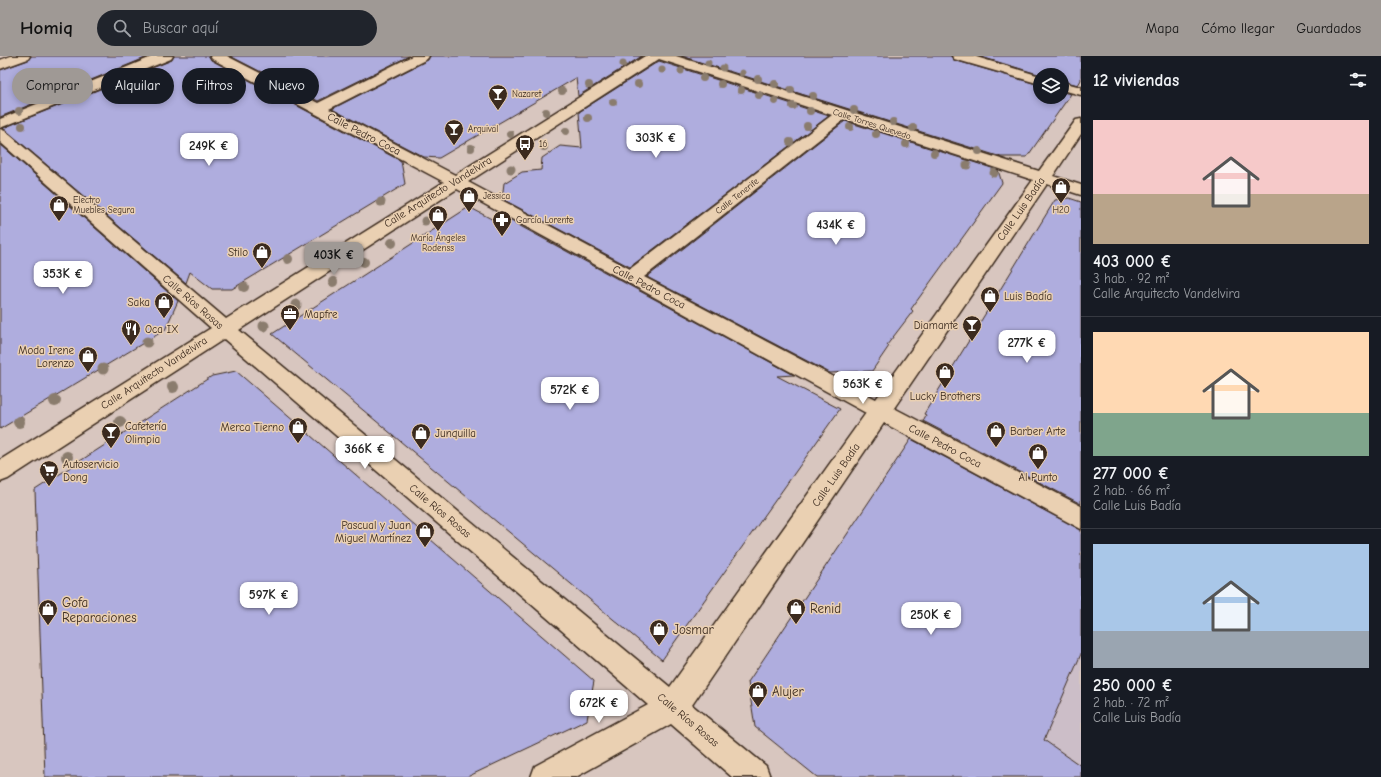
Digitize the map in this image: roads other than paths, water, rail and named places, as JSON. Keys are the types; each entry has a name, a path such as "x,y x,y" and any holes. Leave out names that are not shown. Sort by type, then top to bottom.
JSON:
{"street":[{"path":"0,64 23,56"},
{"path":"0,124 166,56"},
{"name":"Calle Pedro Coca","path":"217,56 455,181 631,278 1081,518"},
{"path":"317,109 422,56"},
{"name":"Calle Arquitecto Vandelvira","path":"0,472 455,181 654,56"},
{"name":"Calle Torres Quevedo","path":"663,56 1081,190"},
{"path":"959,56 1033,78"},
{"path":"1069,88 1081,92"},
{"name":"Calle Tenerife","path":"631,278 842,114"},
{"name":"Calle Luis Badía","path":"546,777 673,707 1081,123"},
{"name":"Calle Ríos Rosas","path":"0,134 224,328 755,777"}],"place":[{"name":"Nazaret","path":"498,111"},
{"name":"Arquival","path":"454,146"},
{"name":"16","path":"525,161"},
{"name":"H2O","path":"1061,204"},
{"name":"Jessica","path":"469,213"},
{"name":"Electro Muebles Segura","path":"59,222"},
{"name":"María Ángeles Rodenss","path":"438,232"},
{"name":"García Lorente","path":"502,237"},
{"name":"Stilo","path":"262,269"},
{"name":"Luis Badía","path":"990,313"},
{"name":"Saka","path":"164,319"},
{"name":"Mapfre","path":"290,331"},
{"name":"Diamante","path":"972,342"},
{"name":"Oca IX","path":"131,346"},
{"name":"Moda Irene Lorenzo","path":"88,373"},
{"name":"Lucky Brothers","path":"945,389"},
{"name":"Merca Tierno","path":"298,444"},
{"name":"Barber Arte","path":"996,448"},
{"name":"Cafetería Olimpia","path":"111,449"},
{"name":"Junquilla","path":"421,450"},
{"name":"Al Punto","path":"1038,470"},
{"name":"Autoservicio Dong","path":"49,487"},
{"name":"Pascual y Juan Miguel Martínez","path":"425,548"},
{"name":"Renid","path":"796,625"},
{"name":"Gofa Reparaciones","path":"48,626"},
{"name":"Josmar","path":"659,646"},
{"name":"Alujer","path":"758,708"}]}
